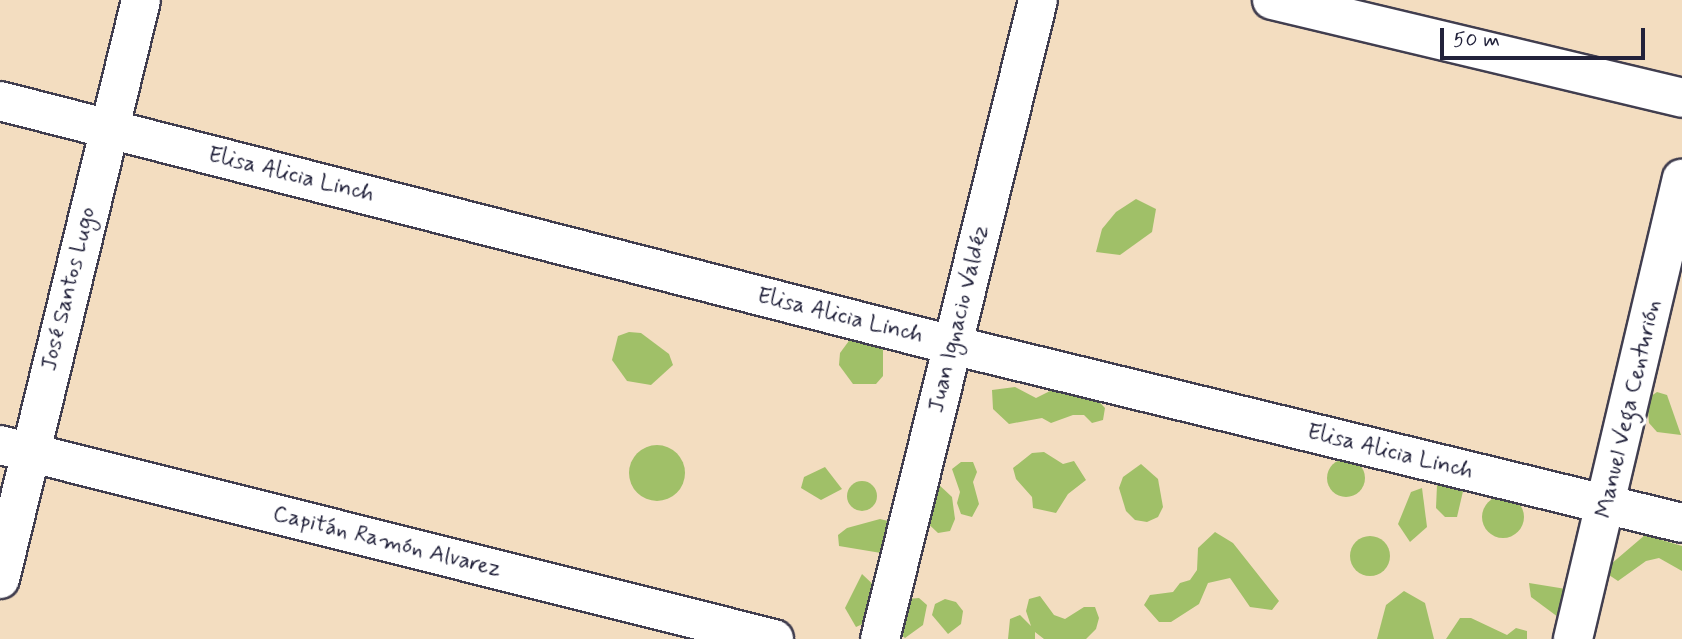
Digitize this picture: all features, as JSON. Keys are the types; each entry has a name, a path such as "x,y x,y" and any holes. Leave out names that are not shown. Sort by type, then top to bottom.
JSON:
{"street":[{"name":"José Santos Lugo","path":"0,579 15,449 109,128 141,0"},
{"name":"Juan Ignacio Valdéz","path":"880,639 1038,0"},
{"path":"1272,0 1682,98"},
{"name":"Elisa Alicia Linch","path":"0,101 952,345 1682,523"},
{"name":"Manuel Vega Centurión","path":"1573,639 1607,506 1682,179"},
{"name":"Capitán Ramón Alvarez","path":"15,449 774,639"}],"green space":[{"path":"1136,199 1156,209 1152,232 1120,255 1096,252 1102,229 1116,212"},
{"path":"629,332 641,333 669,354 673,365 651,385 627,381 612,360 618,336"},
{"path":"854,334 883,345 883,376 876,384 853,384 839,365 840,353"},
{"path":"1015,387 1036,398 1056,388 1089,391 1105,408 1103,420 1092,423 1084,415 1073,415 1051,423 1042,418 1009,424 993,409 992,390"},
{"path":"1657,392 1667,395 1681,435 1657,432 1649,423 1647,399"},
{"path":"657,445 677,453 685,473 677,493 657,501 637,493 629,473 637,453"},
{"path":"1044,452 1063,464 1074,461 1086,480 1068,494 1056,513 1033,508 1032,497 1016,479 1013,468 1032,453"},
{"path":"1346,459 1359,465 1365,478 1359,491 1346,497 1333,491 1327,478 1333,465"},
{"path":"961,462 973,462 977,472 973,482 979,504 972,517 961,514 957,503 960,492 952,469"},
{"path":"1141,464 1158,479 1163,507 1158,517 1147,522 1135,520 1126,511 1119,488 1123,477"},
{"path":"825,467 842,489 821,500 801,488 804,477"},
{"path":"1446,477 1464,487 1457,517 1445,517 1436,508 1437,485"},
{"path":"862,481 873,485 877,496 873,507 862,511 851,507 847,496 851,485"},
{"path":"936,482 952,497 955,519 950,531 938,533 922,518"},
{"path":"1422,488 1427,527 1410,542 1398,524 1411,492"},
{"path":"1503,496 1518,502 1524,517 1518,532 1503,538 1488,532 1482,517 1488,502"},
{"path":"880,519 892,522 893,534 881,553 839,546 838,535 847,528"},
{"path":"1215,532 1233,543 1279,601 1272,610 1250,607 1230,578 1208,583 1199,604 1171,622 1159,622 1144,605 1150,595 1173,592 1180,583 1190,580 1197,570 1198,548"},
{"path":"1645,535 1682,546 1682,571 1659,558 1646,561 1618,581 1609,575 1611,564"},
{"path":"1370,536 1384,542 1390,556 1384,570 1370,576 1356,570 1350,556 1356,542"},
{"path":"862,574 880,591 867,622 856,627 845,608"},
{"path":"1529,583 1566,589 1569,618 1558,617 1531,597"},
{"path":"1404,591 1425,603 1434,639 1377,639 1386,605"},
{"path":"1040,596 1054,615 1065,619 1084,607 1095,607 1099,618 1096,629 1086,639 1044,639 1035,632 1035,639 1008,639 1010,619 1020,615 1031,626 1026,611 1029,599"},
{"path":"919,598 927,605 923,625 905,638 896,630 899,619 907,611 907,599"},
{"path":"945,599 956,602 963,611 961,624 948,634 932,615 935,604"},
{"path":"1460,618 1471,618 1507,635 1516,628 1527,631 1527,639 1446,639"}]}
